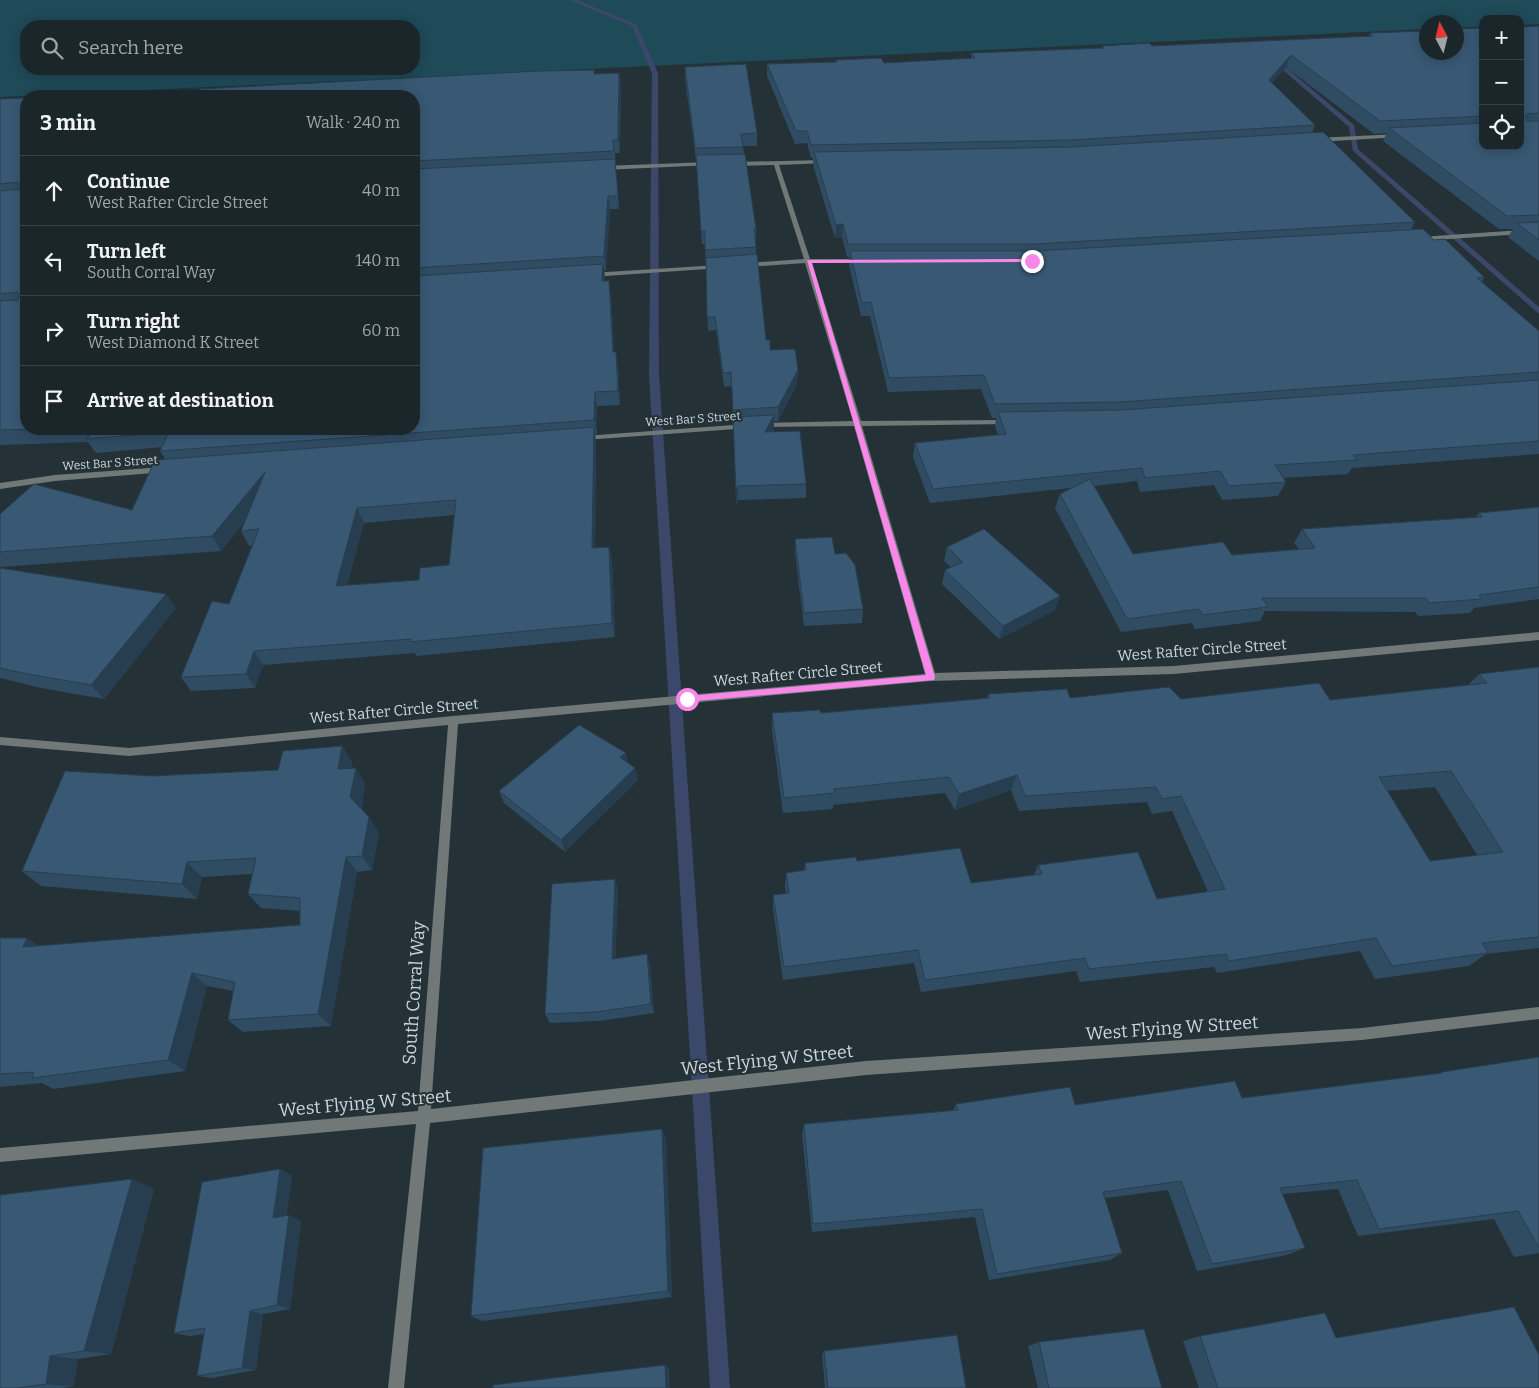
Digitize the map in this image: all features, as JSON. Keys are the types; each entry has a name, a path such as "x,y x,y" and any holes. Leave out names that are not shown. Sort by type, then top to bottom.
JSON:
{"street":[{"path":"1308,141 1404,136"},
{"path":"730,164 834,162"},
{"path":"776,163 809,261 931,677"},
{"path":"592,169 720,164"},
{"path":"1415,239 1539,231"},
{"path":"740,266 809,261 867,261"},
{"path":"582,275 730,266"},
{"name":"West Bar S Street","path":"579,439 766,425 1017,422"},
{"name":"West Bar S Street","path":"0,486 55,478 173,469"},
{"name":"West Rafter Circle Street","path":"0,741 130,752 453,720 931,677 1174,670 1539,636"},
{"name":"South Corral Way","path":"396,1388 424,1116 453,720"},
{"name":"West Flying W Street","path":"0,1155 424,1116 866,1068 1362,1034 1539,1013"}],"shaded area":[{"path":"0,0 1539,0 1539,24 1524,25 1524,15 1479,15 1479,26 1464,27 1464,15 1419,15 1419,29 147,90 20,90 20,96 0,97"}],"building":[{"path":"1539,26 1539,113 1527,114 1525,116 1527,121 1539,121 1539,215 1507,216 1389,128 1479,123 1479,150 1524,150 1524,27"},
{"path":"1479,28 1479,116 1380,121 1291,55 1269,80 1315,125 1071,140 811,145 807,131 796,131 767,64 837,62 836,60 881,58 884,63 975,58 971,53 1104,48 1102,46 1149,43 1152,46 1373,36 1370,33 1419,31 1419,60 1464,60 1464,29"},
{"path":"746,64 757,133 741,134 743,147 695,148 685,67"},
{"path":"594,70 594,74 619,73 618,140 613,140 614,151 420,161 420,90 199,90 200,89 539,71"},
{"path":"20,98 20,184 18,182 0,184 0,99"},
{"path":"1323,132 1415,222 1035,244 848,244 843,224 836,225 814,152 1071,147"},
{"path":"745,154 756,229 754,229 756,247 705,250 705,231 701,231 696,155"},
{"path":"615,159 618,196 608,196 604,256 420,268 420,169"},
{"path":"20,189 20,430 0,430 0,301 18,300 19,294 17,292 0,294 0,191"},
{"path":"1539,222 1539,240 1517,223"},
{"path":"1423,229 1434,240 1445,239 1484,277 1477,278 1539,331 1539,372 1121,402 995,404 984,375 889,378 871,302 862,303 850,251 1035,251"},
{"path":"757,254 766,340 770,340 770,350 795,349 798,370 778,407 733,410 731,372 723,373 715,317 707,317 706,258"},
{"path":"603,264 602,281 609,281 613,352 616,352 618,391 595,392 594,420 420,432 420,276"},
{"path":"1539,380 1539,441 1353,455 1357,460 1275,465 1286,482 1229,486 1220,471 1145,478 1142,468 933,489 915,443 1006,434 998,412 1121,410"},
{"path":"774,415 765,432 800,431 806,484 738,486 736,490 733,417"},
{"path":"594,427 592,548 609,547 612,623 410,642 411,639 254,651 246,674 181,677 212,601 229,604 259,529 241,531 265,472 212,536 0,552 0,514 34,484 132,510 155,460","holes":["456,500 449,565 420,568 419,580 336,586 357,508"]},
{"path":"91,435 133,435 86,439"},
{"path":"168,435 384,435 160,451"},
{"path":"1090,479 1133,554 1223,542 1232,555 1315,548 1302,529 1482,517 1479,513 1539,507 1539,587 1479,595 1482,599 1429,603 1426,598 1262,598 1268,607 1202,615 1199,609 1127,619 1060,494"},
{"path":"984,529 1060,596 1003,626 945,570 963,562 947,547"},
{"path":"832,537 835,554 846,553 855,565 863,609 804,613 795,539"},
{"path":"0,568 166,594 91,685 0,668"},
{"path":"1539,667 1539,937 1482,943 1488,953 1392,966 1376,938 1229,961 1226,954 1089,969 1085,958 925,980 918,950 784,967 773,895 789,893 786,873 806,870 805,863 856,857 857,861 960,848 971,883 1042,874 1038,865 1138,852 1157,899 1225,889 1181,796 1162,799 1156,787 1025,796 1017,775 959,794 949,777 834,789 834,793 784,798 772,713 820,710 821,713 990,698 988,694 1067,689 1070,698 1169,687 1181,699 1319,683 1330,700 1487,683 1479,674","holes":["1451,771 1503,852 1430,861 1379,777"]},
{"path":"579,725 626,753 620,757 635,768 561,840 499,791"},
{"path":"342,746 338,769 356,768 350,797 369,817 362,856 346,857 318,1014 228,1020 235,982 192,973 168,1060 32,1078 34,1072 0,1074 0,938 27,938 23,947 300,925 300,898 248,894 256,858 187,862 182,884 22,871 65,771 153,776 278,770 283,751"},
{"path":"615,879 612,959 647,954 651,1004 596,1012 545,1014 552,884"},
{"path":"1539,1057 1539,1248 1518,1211 1379,1229 1357,1180 1280,1188 1305,1248 1212,1264 1181,1181 1103,1192 1122,1253 997,1274 982,1209 813,1224 804,1124 958,1110 956,1104 1070,1087 1075,1105 1235,1081 1242,1098 1442,1073"},
{"path":"662,1129 668,1291 471,1316 483,1148"},
{"path":"280,1169 273,1218 289,1215 277,1305 250,1311 242,1368 197,1376 205,1328 174,1333 202,1182"},
{"path":"132,1179 84,1351 50,1356 46,1384 0,1388 0,1195"},
{"path":"1514,1307 1539,1355 1539,1388 1218,1388 1200,1336 1325,1313 1336,1338"},
{"path":"1144,1329 1162,1388 1049,1388 1039,1342"},
{"path":"957,1335 966,1388 828,1388 824,1351"},
{"path":"665,1365 666,1388 493,1388 493,1385"}],"waterway":[{"path":"572,0 634,25 655,73 654,375 720,1388"},
{"path":"1272,58 1352,126 1355,150 1539,311"}],"route":[{"path":"687,699 931,677 809,261 1032,261"}]}
